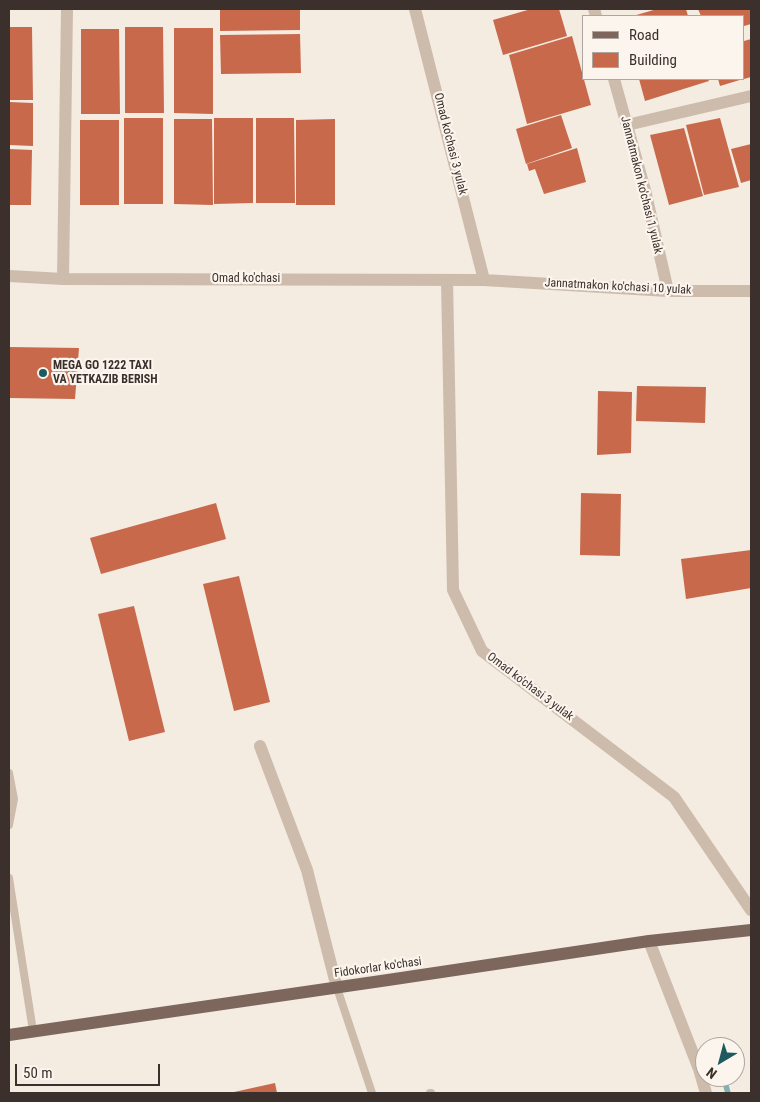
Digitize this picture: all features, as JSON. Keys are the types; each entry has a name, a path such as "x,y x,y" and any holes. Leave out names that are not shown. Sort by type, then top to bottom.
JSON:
{"main road":[{"name":"Fidokorlar ko'chasi","path":"9,1034 336,988 649,940 751,930"}],"street":[{"path":"63,278 68,9"},
{"name":"Omad ko'chasi 3 yulak","path":"415,9 484,280"},
{"name":"Jannatmakon ko'chasi 1 yulak","path":"614,80 645,190 668,291"},
{"path":"627,125 751,96"},
{"name":"Omad ko'chasi","path":"9,276 63,278 484,280"},
{"name":"Omad ko'chasi 3 yulak","path":"447,280 453,590 482,650 674,797 751,910"},
{"name":"Jannatmakon ko'chasi 10 yulak","path":"484,280 668,291 751,290"},
{"path":"260,746 307,870 336,988"},
{"path":"649,940 700,1068 706,1093"}],"lane":[{"path":"9,773 14,799 9,825"},
{"path":"9,878 33,1031"},
{"path":"336,988 372,1093"}],"building":[{"path":"220,9 300,9 300,30 220,31"},
{"path":"531,9 559,9 567,36 503,55 493,20"},
{"path":"657,9 686,9 688,15 636,15"},
{"path":"698,9 751,9 751,24 745,26 745,15 701,15"},
{"path":"9,27 32,27 33,100 9,100"},
{"path":"125,27 163,27 164,113 125,113"},
{"path":"174,28 213,28 213,114 174,113"},
{"path":"81,29 119,29 120,114 81,114"},
{"path":"300,34 301,73 221,74 220,35"},
{"path":"572,36 582,72 582,80 584,80 591,105 527,124 509,55"},
{"path":"751,39 751,77 745,79 745,41"},
{"path":"639,80 709,81 645,101"},
{"path":"718,80 740,80 720,86"},
{"path":"9,102 33,103 33,146 9,145"},
{"path":"561,115 572,148 526,164 516,129"},
{"path":"124,118 163,118 163,204 124,204"},
{"path":"214,118 253,118 253,203 214,204"},
{"path":"256,118 294,118 295,203 256,203"},
{"path":"720,118 739,187 704,195 686,125"},
{"path":"174,119 212,119 213,205 174,204"},
{"path":"335,119 335,205 296,205 296,120"},
{"path":"80,120 119,120 119,205 80,205"},
{"path":"684,128 703,196 669,205 650,135"},
{"path":"751,144 751,180 741,183 731,149"},
{"path":"577,148 586,182 544,194 535,169 529,171 527,164"},
{"path":"9,149 32,150 31,205 9,205"},
{"name":"MEGA GO 1222 TAXI VA YETKAZIB BERISH","path":"9,347 79,348 75,399 9,398"},
{"path":"637,386 706,387 705,423 636,421"},
{"path":"598,391 632,392 631,453 597,455"},
{"path":"581,493 621,494 620,556 580,555"},
{"path":"216,503 226,539 101,574 90,538"},
{"path":"751,550 751,588 686,599 681,559"},
{"path":"239,576 270,702 234,711 203,584"},
{"path":"134,606 165,732 129,741 98,614"},
{"path":"275,1083 277,1093 234,1093 234,1092"}],"waterway":[{"path":"726,1087 728,1093"}],"place":[{"name":"MEGA GO 1222 TAXI VA YETKAZIB BERISH","path":"43,373"}]}
